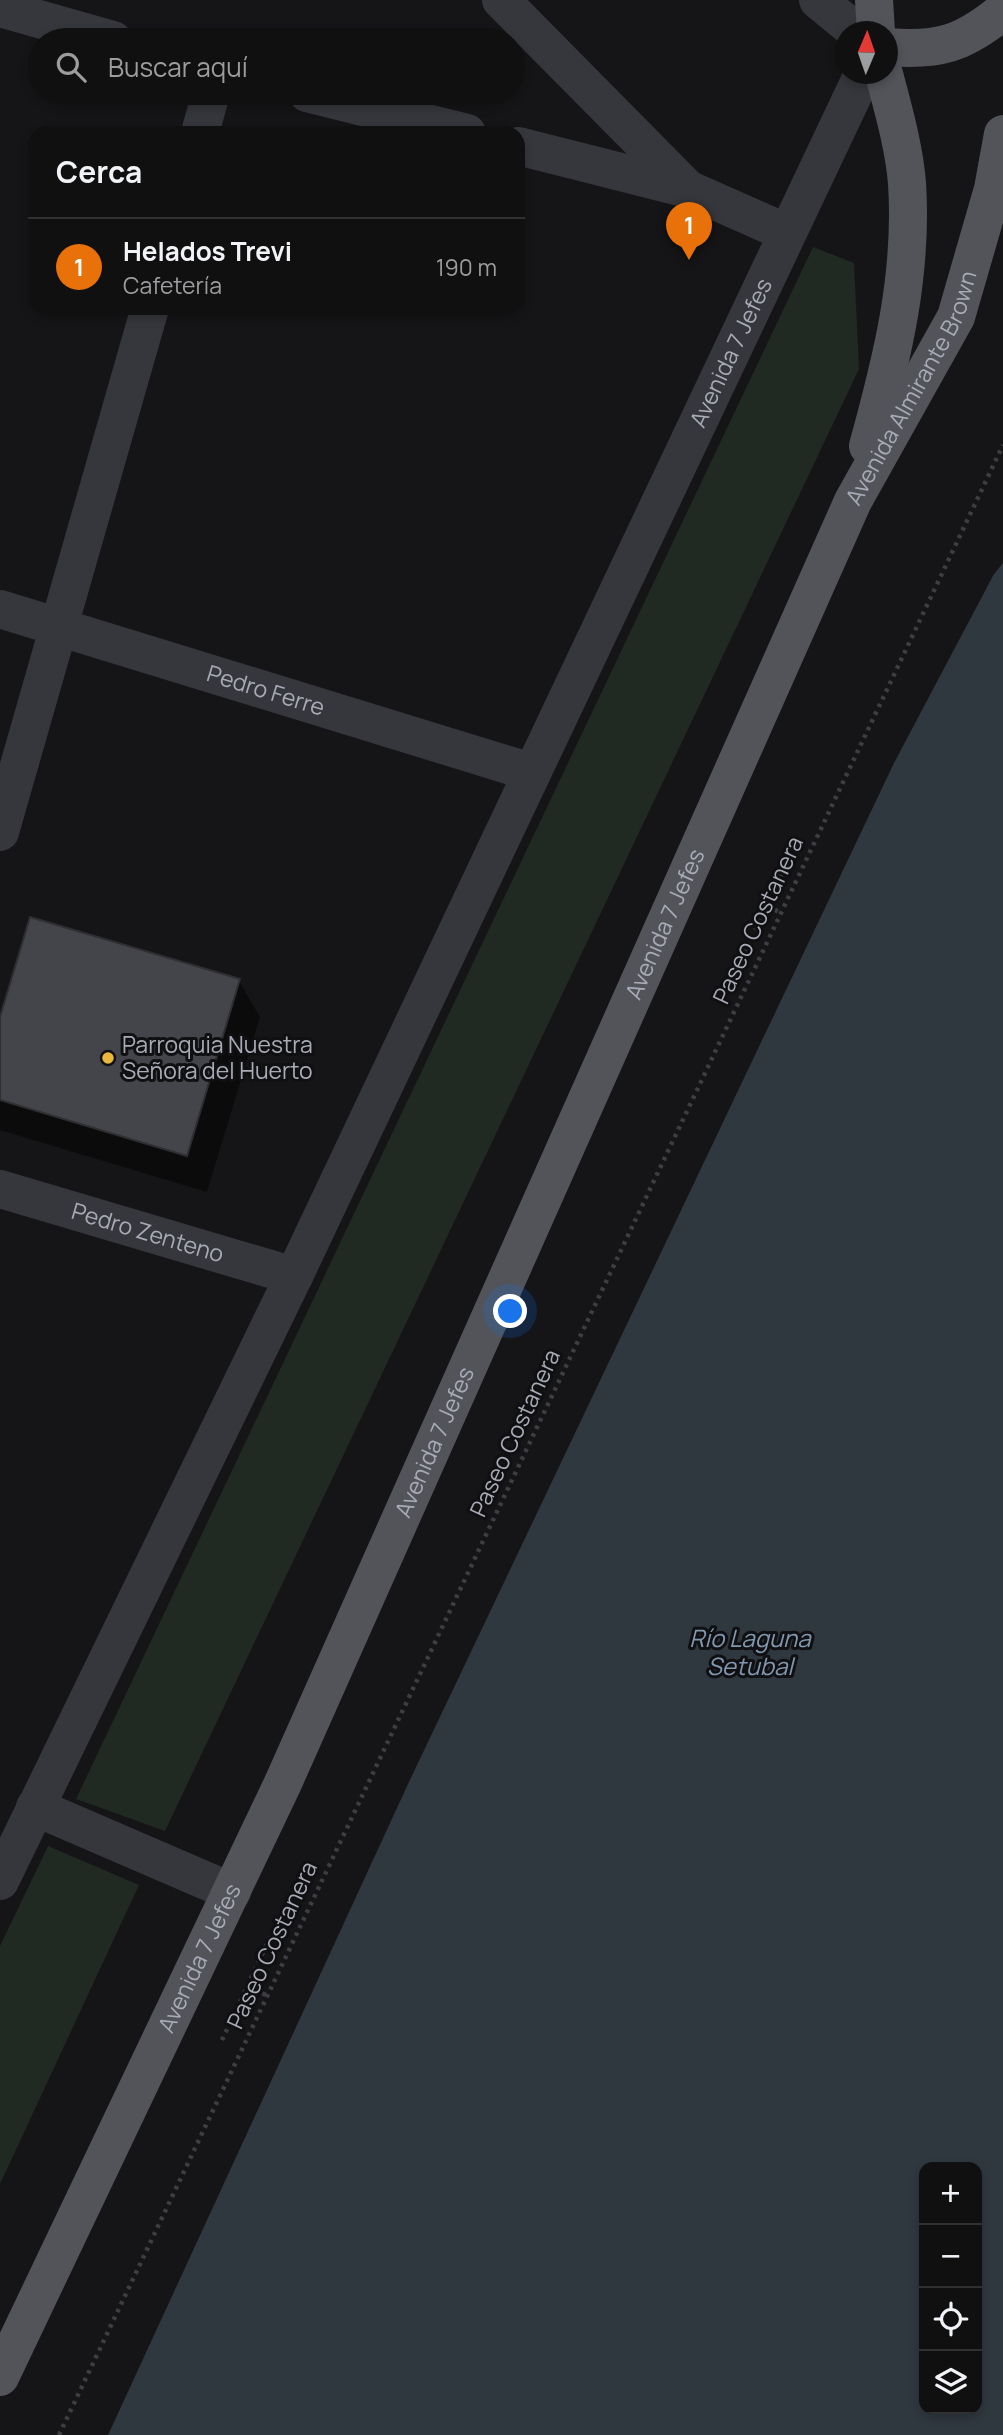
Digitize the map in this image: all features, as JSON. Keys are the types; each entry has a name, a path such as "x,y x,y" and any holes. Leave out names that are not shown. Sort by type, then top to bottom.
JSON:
{"main road":[{"path":"874,0 875,21"},
{"path":"898,47 947,46 982,28 1003,11"},
{"name":"Avenida Almirante Brown","path":"853,501 895,347 907,268 907,181 886,84"},
{"name":"Avenida Almirante Brown","path":"853,501 956,317 993,189 1003,134"},
{"name":"Avenida 7 Jefes","path":"0,2377 232,1892 853,501"}],"street":[{"path":"501,0 688,189"},
{"path":"818,0 844,21"},
{"path":"0,8 71,28"},
{"name":"Avenida 7 Jefes","path":"0,1881 295,1276 785,232 858,84"},
{"path":"202,126 208,105"},
{"path":"355,105 439,126"},
{"path":"525,148 688,189 785,232"},
{"path":"0,832 148,315"},
{"name":"Pedro Ferre","path":"0,609 531,772"},
{"name":"Pedro Zenteno","path":"0,1189 295,1276"},
{"path":"36,1807 232,1892"}],"path":[{"name":"Paseo Costanera","path":"59,2435 1003,445"},
{"path":"741,961 791,854"},
{"path":"767,906 781,913"},
{"path":"222,2040 271,1933"},
{"path":"247,1986 268,1996"}],"shaded area":[{"path":"813,247 854,263 859,369 165,1831 76,1799"},
{"path":"48,1846 139,1885 0,2184 0,1946"}],"water":[{"name":"Río Laguna Setubal","path":"1003,563 1003,2435 108,2435 408,1784 894,763 994,574"}],"building":[{"name":"Parroquia Nuestra Señora del Huerto","path":"30,917 240,979 187,1156 0,1100 0,1017"}],"place":[{"name":"Helados Trevi","path":"689,260"},
{"name":"Parroquia Nuestra Señora del Huerto","path":"108,1058"}]}
